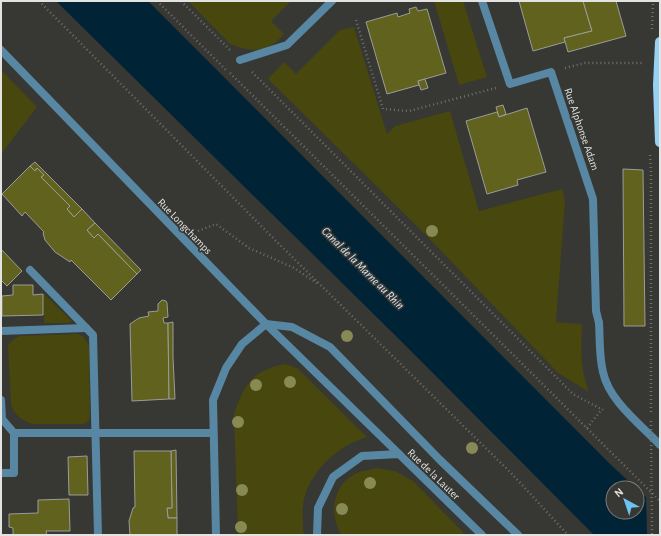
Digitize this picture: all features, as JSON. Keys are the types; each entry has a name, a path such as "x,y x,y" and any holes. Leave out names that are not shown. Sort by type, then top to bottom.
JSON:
{"main road":[{"path":"660,42 658,85 660,142"}],"street":[{"path":"240,60 287,45 332,1"},
{"path":"482,1 510,84 551,72"},
{"name":"Rue Longchamps","path":"1,50 266,324 399,454"},
{"name":"Rue Alphonse Adam","path":"551,72 593,199 596,311 599,322 600,357 603,373 607,386 617,401 660,445"},
{"path":"30,270 93,335 98,535"},
{"path":"216,535 213,433 214,400 226,368 242,344 266,324 292,327 330,348 440,460 518,535"},
{"path":"1,331 86,328"},
{"path":"1,400 2,419 14,433 14,473 1,473"},
{"path":"14,433 213,433"},
{"name":"Rue de la Lauter","path":"317,535 318,508 333,477 362,456 399,454 482,535"}],"path":[{"path":"39,1 322,286 506,468 568,535"},
{"path":"157,1 660,501"},
{"path":"181,1 573,394 602,409 586,428"},
{"path":"356,20 383,109 409,111 510,84"},
{"path":"551,72 585,63 650,62"},
{"path":"649,148 651,171 652,535"},
{"path":"181,237 216,224 249,248 294,268 322,286"}],"shaded area":[{"path":"188,1 291,1 271,21 284,34 274,44 262,49 250,50 229,43"},
{"path":"434,1 463,1 487,77 459,85"},
{"path":"354,27 387,134 395,126 450,111 479,211 562,189 565,201 556,322 582,324 581,350 584,375 589,392 558,373 422,231 268,79 284,62 296,74 340,30"},
{"path":"1,70 37,107 1,154"},
{"path":"43,294 72,321 68,323 44,323"},
{"path":"77,334 87,341 89,346 90,418 83,424 32,424 25,421 14,412 11,405 9,344 20,336"},
{"path":"285,364 297,368 367,437 356,441 335,454 316,473 305,495 303,510 304,535 285,535 283,533 281,535 238,535 234,414 242,394 251,380 265,370"},
{"path":"377,468 395,471 413,481 463,532 463,535 341,535 337,527 334,509 337,493 347,479 355,474"}],"water":[{"name":"Canal de la Marne au Rhin","path":"56,1 148,1 627,480 605,480 605,520 645,520 645,496 651,502 657,535 594,535 405,345"}],"pier":[{"path":"646,495 653,501 659,535 647,535"}],"building":[{"path":"519,1 583,1 592,31 564,38 565,42 533,51"},
{"path":"583,1 616,1 626,36 568,52 564,38 592,31"},
{"path":"416,7 418,11 427,9 446,73 418,81 419,85 387,94 366,22 397,13 398,17 410,13 409,9"},
{"path":"425,79 428,88 421,90 418,81"},
{"path":"503,105 506,114 499,117 496,107"},
{"path":"527,108 546,172 517,180 518,185 487,194 466,121 497,112 499,117"},
{"path":"35,162 82,209 74,217 67,209 70,206 41,177 44,175 37,168 35,171 30,166"},
{"path":"30,166 35,171 37,168 44,175 41,177 70,206 67,209 74,217 82,209 95,223 87,230 94,238 98,234 137,274 111,300 71,260 70,262 55,252 45,240 44,232 25,212 22,216 2,194"},
{"path":"623,169 643,170 645,326 624,326"},
{"path":"95,223 141,270 137,274 98,234 94,238 87,230"},
{"path":"1,249 22,271 7,286 1,280"},
{"path":"13,285 33,285 33,295 43,294 43,315 2,316 2,296 13,295"},
{"path":"162,300 166,301 167,303 168,317 163,318 164,323 168,323 169,399 132,401 130,324 139,318 149,316 148,312 158,311 158,304"},
{"path":"173,322 175,399 169,399 168,323"},
{"path":"176,450 177,518 168,518 167,508 172,508 171,451"},
{"path":"134,451 171,451 172,508 167,508 168,518 177,518 177,535 130,535 129,521 133,508 135,507"},
{"path":"87,456 88,495 69,495 68,457"},
{"path":"69,499 70,531 46,531 47,535 13,535 13,528 9,527 9,514 38,513 38,500"}]}
